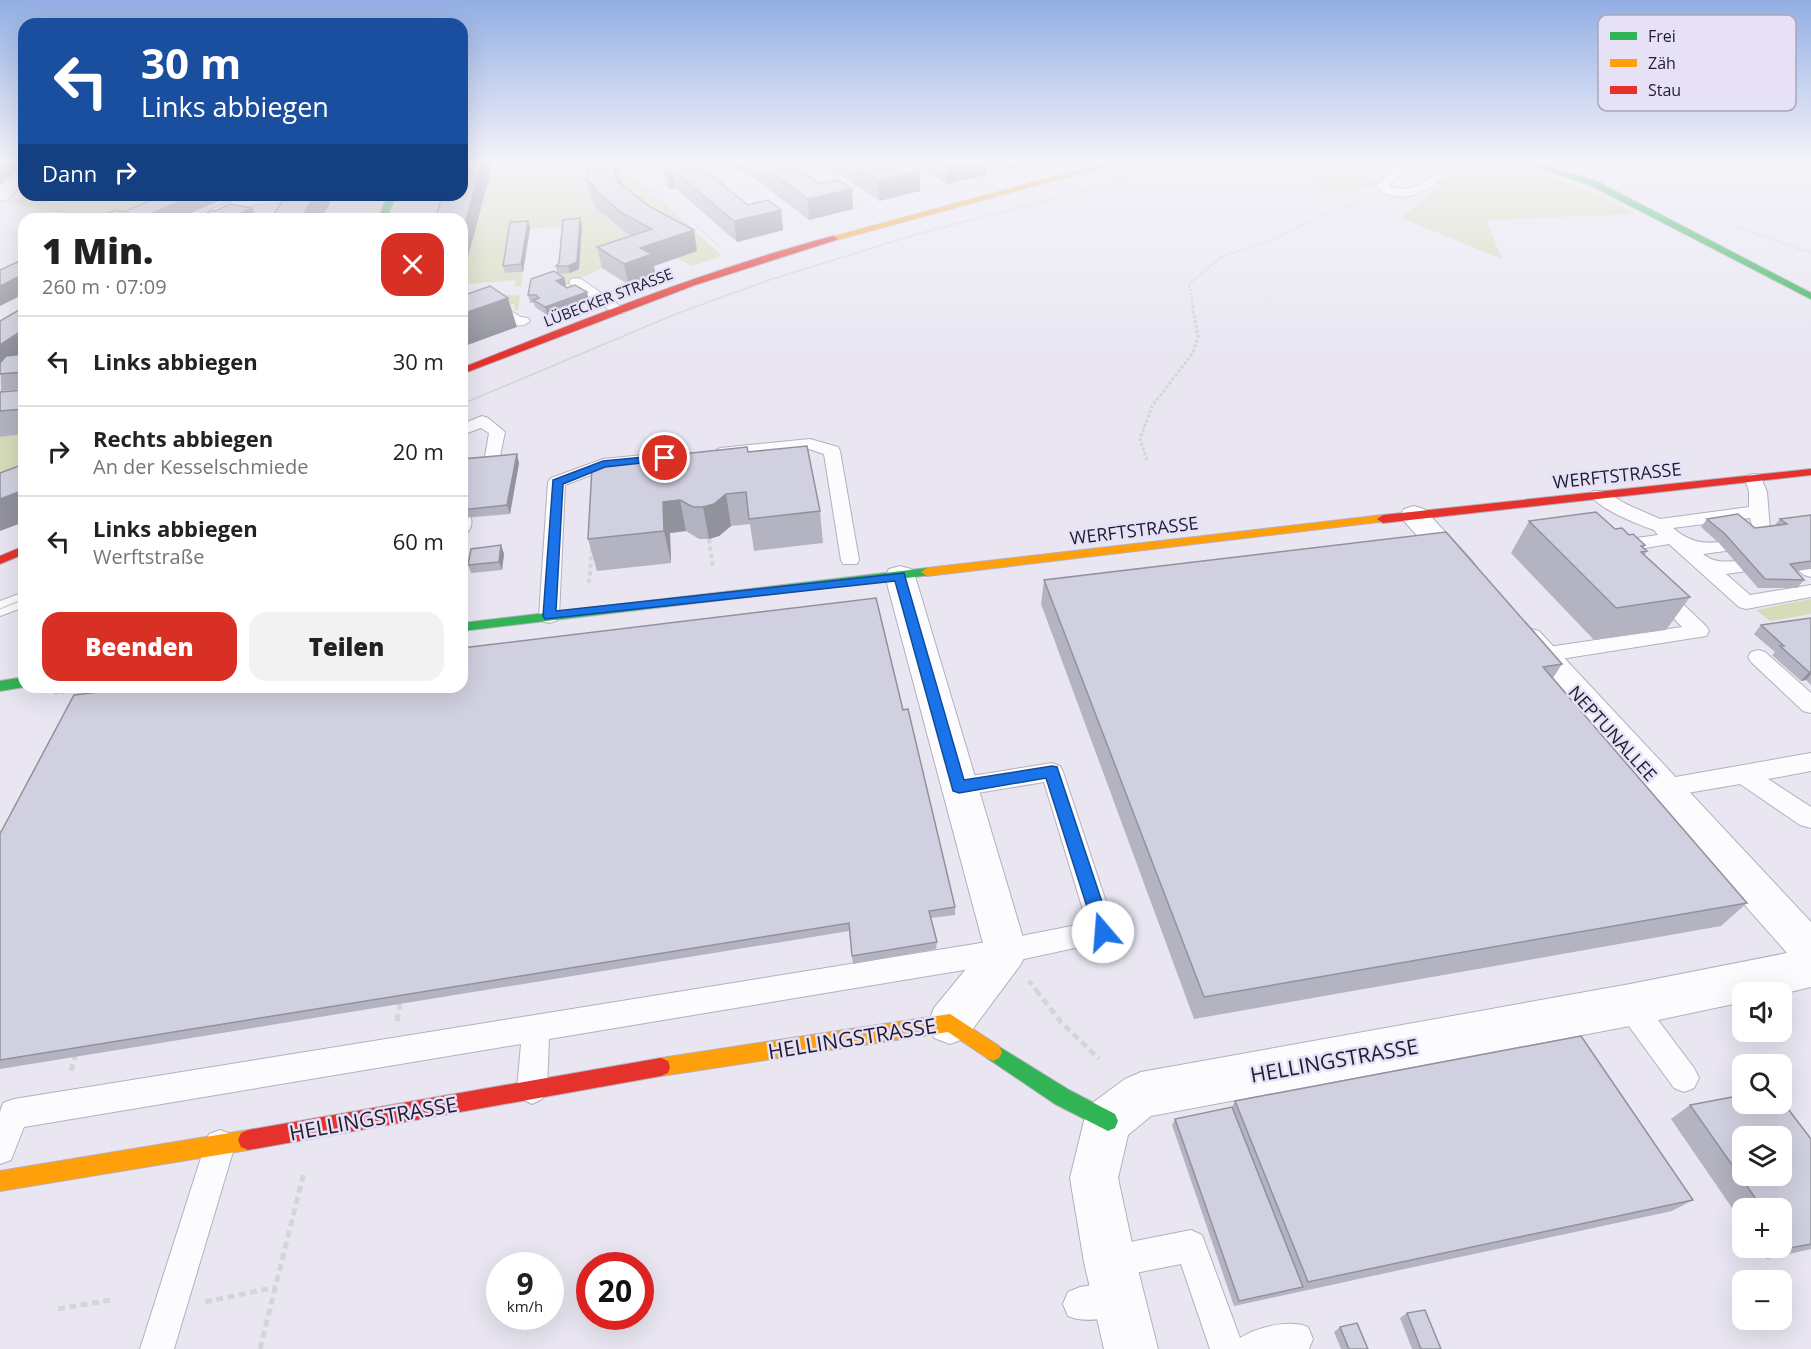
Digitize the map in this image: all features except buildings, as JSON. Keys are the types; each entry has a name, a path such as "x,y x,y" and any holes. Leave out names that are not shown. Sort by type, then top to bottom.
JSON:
{"street":[{"name":"LÜBECKER STRASSE","path":"468,369 619,310 836,236 873,226"},
{"path":"1676,226 1811,296"},
{"path":"468,363 489,360"},
{"name":"WERFTSTRASSE","path":"468,626 1414,514 1811,472"},
{"path":"1414,514 1486,594"},
{"path":"0,560 18,552"},
{"path":"900,576 1006,951 950,1023"},
{"name":"NEPTUNALLEE","path":"1510,620 1811,951"},
{"path":"0,686 18,683"},
{"name":"HELLINGSTRASSE","path":"0,1181 312,1129 532,1089 950,1023 1062,1097 1108,1121 1141,1095 1630,1005 1811,968"},
{"path":"1108,1121 1094,1178 1103,1288 1131,1349"}],"lane":[{"path":"576,282 619,310"},
{"path":"499,308 518,322 524,321"},
{"path":"468,427 482,421 497,432 493,457"},
{"path":"549,616 557,482 603,464 810,444 832,451 850,561"},
{"path":"1754,478 1758,492 1761,532 1811,571"},
{"path":"1599,495 1620,508 1658,525 1746,602 1811,591"},
{"path":"1658,525 1758,511"},
{"path":"1628,563 1612,548 1688,551 1783,550"},
{"path":"1688,551 1729,568 1783,550"},
{"path":"1542,655 1699,631 1644,578"},
{"path":"0,609 18,602"},
{"path":"1758,657 1811,705"},
{"path":"1664,789 1811,762"},
{"path":"2,1141 14,1114 1006,951 1103,932 1052,772 959,787"},
{"path":"1743,774 1811,818"},
{"path":"1630,1005 1684,1078"},
{"path":"532,1089 536,1028"},
{"path":"157,1349 220,1144"},
{"path":"1103,1288 1191,1246 1227,1349"},
{"path":"1253,1349 1296,1340"}],"path":[{"path":"548,227 557,226"},
{"path":"605,226 625,240 618,247"},
{"path":"696,226 720,248"},
{"path":"1147,460 1140,439 1152,406 1193,353 1198,337 1189,284 1221,257 1264,243 1301,226"},
{"path":"709,539 714,576"},
{"path":"589,590 592,546"},
{"path":"1006,951 1061,1022 1099,1059"},
{"path":"260,1349 312,1129"},
{"path":"169,1310 276,1287"},
{"path":"58,1309 111,1300"}],"green space":[{"path":"476,226 619,226 655,250 602,268 566,285 556,278 557,274 570,273 579,269 582,226 512,229 505,273 523,272 521,287 515,287 515,280 468,284 468,257"},
{"path":"647,226 690,226 722,256 692,266 678,258"},
{"path":"1421,226 1488,226 1502,259"},
{"path":"501,294 520,296 518,310 515,311 514,304 468,307 468,302"},
{"path":"18,435 18,498 0,505 0,437"},
{"path":"1811,599 1811,614 1770,621 1756,610"}],"tram line":[{"path":"468,401 676,314 766,281 948,226"},
{"path":"0,609 18,602"}],"traffic: fast":[{"path":"1676,226 1811,296"},
{"path":"468,626 927,572"},
{"path":"0,686 18,683"},
{"path":"993,1052 1062,1097 1108,1121"}],"traffic: slow":[{"path":"833,238 878,226"},
{"path":"927,572 1383,519"},
{"path":"661,1067 950,1023 993,1052"},
{"path":"0,1181 248,1140"}],"traffic: jam":[{"path":"468,369 646,300 833,238"},
{"path":"1383,519 1811,472"},
{"path":"0,560 18,552"},
{"path":"248,1140 661,1067"}],"route":[{"path":"665,458 603,464 557,482 554,566 549,616 900,576 959,787 1052,772 1103,932"}]}
